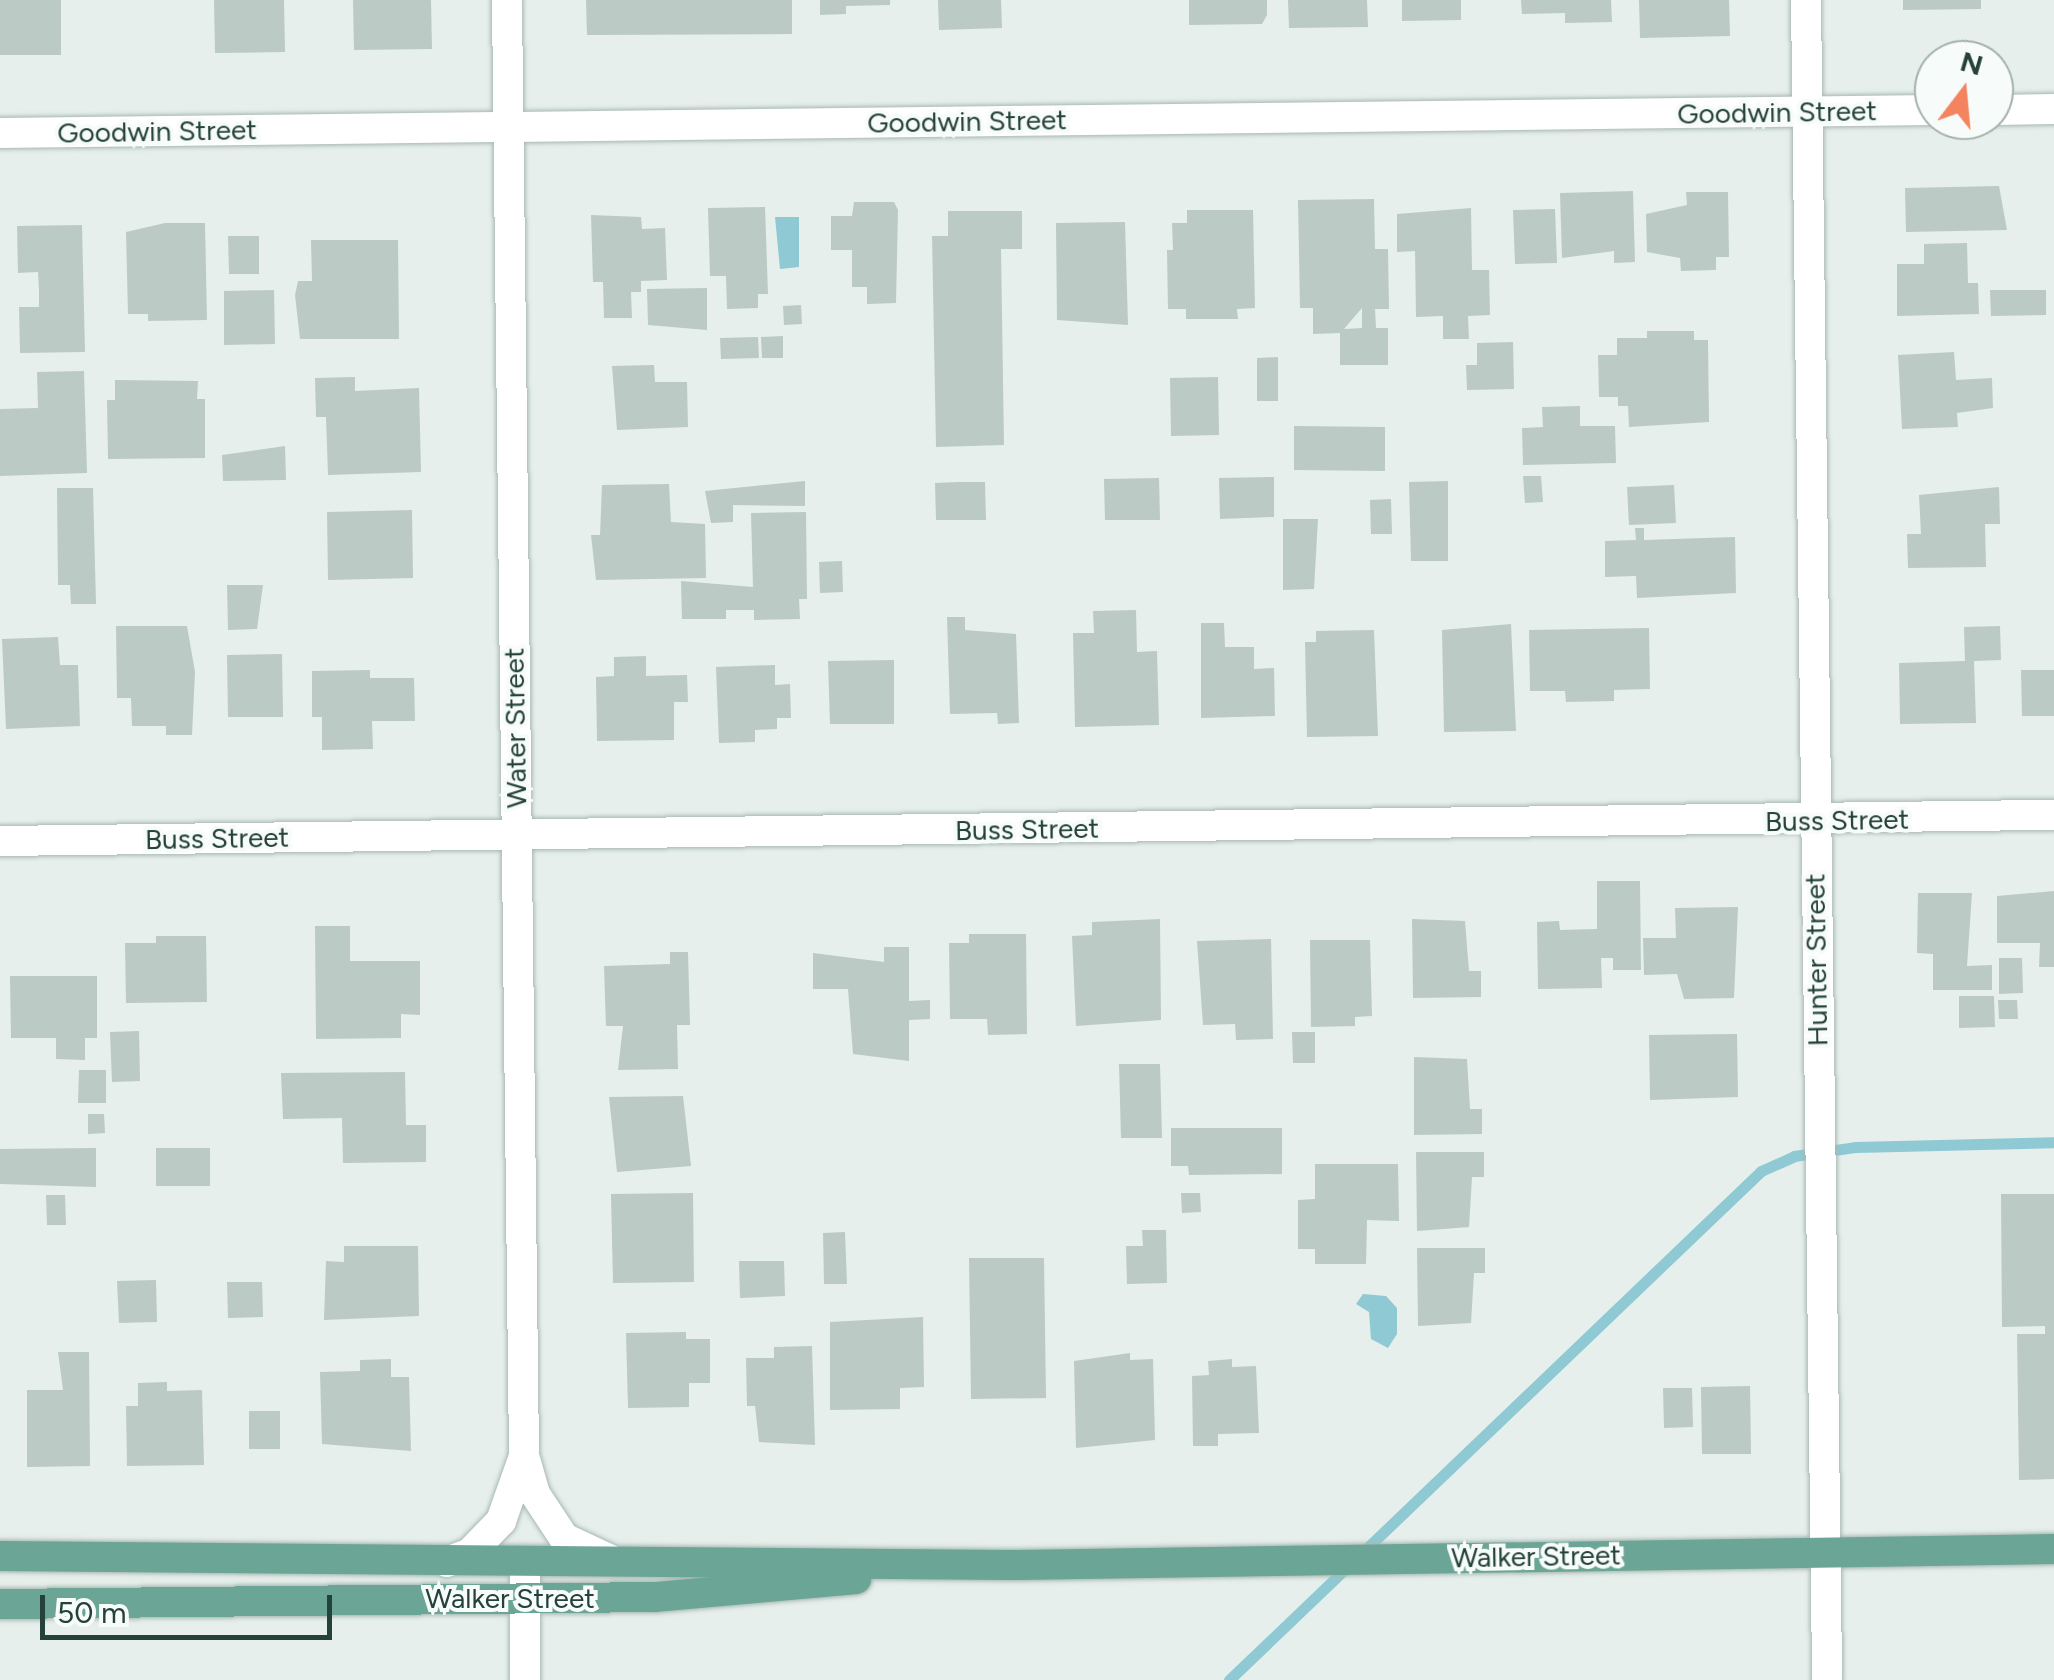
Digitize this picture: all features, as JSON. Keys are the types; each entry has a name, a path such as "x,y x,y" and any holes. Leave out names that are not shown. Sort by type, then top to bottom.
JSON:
{"main road":[{"name":"Walker Street","path":"0,1556 1018,1565 2054,1549"},
{"name":"Walker Street","path":"0,1604 655,1597 1018,1565"}],"street":[{"name":"Water Street","path":"507,0 524,1456 535,1494 564,1538 611,1560"},
{"name":"Hunter Street","path":"1806,0 1817,1122 1828,1680"},
{"path":"2014,110 2054,109"},
{"name":"Goodwin Street","path":"0,133 1914,110"},
{"name":"Buss Street","path":"0,840 2054,815"},
{"name":"Water Street","path":"446,1562 470,1553 502,1522 524,1456"},
{"path":"524,1561 525,1680"}],"water":[{"path":"775,217 799,217 799,267 780,269"},
{"path":"1363,1294 1386,1296 1397,1308 1397,1334 1388,1348 1371,1339 1369,1312 1356,1304"}],"building":[{"path":"0,0 61,0 61,55 0,55"},
{"path":"214,0 284,0 285,52 215,53"},
{"path":"353,0 431,0 432,49 354,50"},
{"path":"586,0 792,0 792,34 587,35"},
{"path":"820,0 890,0 890,5 846,6 846,14 820,15"},
{"path":"938,0 1001,0 1002,28 939,30"},
{"path":"1189,0 1267,0 1267,15 1262,24 1189,25"},
{"path":"1288,0 1367,0 1368,27 1289,28"},
{"path":"1402,0 1461,0 1461,20 1402,21"},
{"path":"1521,0 1611,0 1612,22 1565,23 1565,13 1522,14"},
{"path":"1639,0 1729,0 1730,36 1640,38"},
{"path":"1903,0 1981,0 1981,9 1903,10"},
{"path":"1999,186 2007,230 1906,232 1905,188"},
{"path":"1633,191 1635,262 1614,263 1614,251 1562,258 1560,193"},
{"path":"1686,192 1728,192 1729,257 1716,257 1716,270 1681,271 1680,258 1647,252 1646,214 1687,205"},
{"path":"1374,199 1375,249 1388,249 1389,309 1375,309 1376,328 1388,328 1388,365 1340,365 1340,333 1313,334 1313,308 1300,308 1298,200","holes":["1362,308 1362,328 1344,329"]},
{"path":"854,202 894,202 898,210 896,303 867,304 867,287 852,287 852,250 831,250 831,216 852,216"},
{"path":"765,207 768,294 758,294 758,308 727,309 726,276 710,276 708,208"},
{"path":"1471,208 1472,270 1489,270 1490,315 1468,316 1469,339 1443,339 1443,316 1416,317 1415,251 1397,252 1397,214"},
{"path":"1555,209 1557,263 1515,264 1513,210"},
{"path":"1187,210 1253,210 1255,308 1237,309 1238,319 1186,319 1186,309 1168,309 1167,250 1173,250 1172,223 1187,223"},
{"path":"948,211 1022,211 1022,249 1001,249 1004,445 936,447 932,236 948,236"},
{"path":"591,215 641,217 642,229 665,228 667,280 641,281 641,292 631,292 632,318 604,318 603,282 593,282"},
{"path":"1125,222 1128,325 1057,320 1056,223"},
{"path":"165,223 205,223 207,320 148,321 148,314 128,314 126,232"},
{"path":"82,225 85,352 20,353 19,307 39,307 39,290 38,272 18,273 17,226"},
{"path":"228,236 259,236 259,274 229,274"},
{"path":"311,240 398,240 399,339 300,339 295,295 298,281 312,281"},
{"path":"1967,243 1968,283 1978,283 1979,314 1897,316 1897,264 1924,264 1924,244"},
{"path":"707,288 707,330 648,325 647,289"},
{"path":"274,290 275,344 224,345 224,291"},
{"path":"1990,290 2046,290 2046,315 1991,316"},
{"path":"801,305 802,324 784,325 783,306"},
{"path":"1647,331 1694,331 1694,340 1708,340 1709,422 1629,427 1628,406 1618,406 1618,397 1599,397 1598,355 1617,355 1617,338 1647,338"},
{"path":"783,336 783,358 762,358 761,337"},
{"path":"758,337 759,358 721,359 720,338"},
{"path":"1513,342 1514,389 1467,390 1466,365 1477,365 1477,343"},
{"path":"1954,352 1956,380 1992,378 1993,408 1957,413 1958,427 1902,429 1898,355"},
{"path":"1278,357 1278,401 1257,401 1257,358"},
{"path":"654,365 655,382 687,382 688,427 617,430 612,366"},
{"path":"84,371 87,473 0,476 0,409 38,408 37,372"},
{"path":"355,377 355,391 419,388 421,472 328,475 326,417 316,417 315,378"},
{"path":"1218,377 1219,435 1171,436 1170,378"},
{"path":"115,380 198,381 197,399 205,399 205,458 108,459 107,400 115,400"},
{"path":"1580,406 1580,426 1615,426 1616,463 1523,465 1522,428 1543,427 1542,407"},
{"path":"1294,426 1385,427 1385,471 1294,470"},
{"path":"285,446 286,480 223,481 222,455"},
{"path":"1523,476 1541,476 1543,502 1525,503"},
{"path":"1274,477 1274,517 1220,519 1219,478"},
{"path":"1159,478 1160,520 1105,520 1104,479"},
{"path":"805,481 805,506 733,505 733,522 711,523 705,491"},
{"path":"1448,481 1448,561 1411,561 1409,482"},
{"path":"985,482 986,520 936,520 935,483"},
{"path":"669,484 671,522 705,524 706,578 596,580 591,535 600,535 602,485"},
{"path":"1674,485 1676,523 1629,525 1627,487"},
{"path":"1999,487 2000,524 1985,524 1986,567 1908,568 1907,534 1921,534 1919,495"},
{"path":"57,488 93,488 96,604 71,604 70,585 58,585"},
{"path":"1391,499 1392,534 1371,534 1370,500"},
{"path":"412,510 413,578 328,580 327,512"},
{"path":"806,512 807,599 799,599 800,619 754,620 754,610 726,610 726,619 682,619 681,581 753,587 751,513"},
{"path":"1283,519 1318,519 1314,589 1283,590"},
{"path":"1635,528 1644,528 1644,540 1735,537 1736,593 1637,598 1636,576 1605,577 1605,541 1636,540"},
{"path":"842,561 843,592 820,593 819,562"},
{"path":"227,585 263,585 257,629 228,630"},
{"path":"1136,610 1137,652 1157,651 1159,725 1075,727 1073,633 1094,633 1093,611"},
{"path":"947,617 965,617 965,630 1016,634 1019,723 998,724 997,713 950,714"},
{"path":"1201,623 1224,623 1225,647 1254,647 1254,669 1274,668 1275,716 1201,718"},
{"path":"1511,624 1516,731 1444,732 1442,630"},
{"path":"116,626 187,626 195,672 192,735 166,735 166,726 132,726 131,698 117,698"},
{"path":"2000,626 2001,660 1974,661 1976,723 1900,724 1899,663 1965,661 1964,627"},
{"path":"1649,628 1650,689 1614,690 1614,701 1566,702 1565,691 1530,691 1529,630"},
{"path":"1374,630 1378,736 1307,737 1305,642 1316,642 1316,631"},
{"path":"58,637 60,665 78,665 80,726 6,729 2,639"},
{"path":"282,654 283,717 228,717 227,655"},
{"path":"646,656 646,676 687,675 688,702 674,702 674,740 597,741 596,677 614,676 614,657"},
{"path":"894,660 894,724 830,724 828,661"},
{"path":"775,665 775,685 790,684 791,718 777,718 777,729 755,730 755,742 719,743 716,667"},
{"path":"370,670 370,678 414,678 415,721 372,721 373,749 322,750 322,717 312,717 312,671"},
{"path":"2021,670 2054,670 2054,716 2022,716"},
{"path":"1597,881 1640,881 1641,970 1613,970 1613,958 1601,958 1602,988 1538,989 1537,922 1559,921 1560,930 1597,929"},
{"path":"2054,891 2054,967 2039,967 2040,943 1997,943 1997,896"},
{"path":"1918,893 1972,893 1967,966 1992,965 1992,990 1933,990 1933,954 1917,953"},
{"path":"1738,907 1734,998 1684,999 1677,974 1644,975 1643,938 1676,938 1675,908"},
{"path":"1160,919 1161,1020 1076,1026 1072,936 1092,935 1092,922"},
{"path":"1412,919 1465,921 1469,971 1481,971 1481,997 1413,998"},
{"path":"315,926 350,926 350,961 420,961 420,1015 401,1014 401,1038 316,1039"},
{"path":"969,934 1026,934 1027,1034 988,1035 987,1019 950,1019 949,943 969,943"},
{"path":"156,936 206,936 207,1002 126,1003 125,943 156,943"},
{"path":"1271,939 1273,1039 1236,1040 1235,1024 1203,1025 1197,941"},
{"path":"1310,940 1370,940 1372,1016 1355,1017 1355,1026 1311,1027"},
{"path":"884,947 909,947 909,1001 930,1000 930,1019 909,1020 909,1061 853,1054 848,989 813,989 813,953 884,962"},
{"path":"670,952 688,952 690,1025 677,1025 678,1069 618,1070 623,1026 606,1026 604,966 670,964"},
{"path":"1999,958 2022,958 2023,993 1999,994"},
{"path":"10,976 97,976 97,1038 85,1038 85,1060 56,1059 56,1038 11,1038"},
{"path":"1959,996 1994,996 1995,1027 1959,1028"},
{"path":"1998,1000 2017,1000 2018,1019 1999,1019"},
{"path":"139,1031 140,1081 112,1082 110,1032"},
{"path":"1292,1032 1315,1032 1315,1063 1293,1063"},
{"path":"1737,1034 1738,1097 1650,1100 1649,1035"},
{"path":"1414,1057 1467,1059 1470,1109 1482,1109 1482,1134 1414,1135"},
{"path":"1119,1064 1160,1064 1162,1138 1121,1138"},
{"path":"79,1070 106,1070 106,1103 78,1103"},
{"path":"405,1072 406,1125 426,1125 426,1162 343,1163 342,1118 283,1119 281,1073"},
{"path":"683,1096 691,1166 617,1172 609,1097"},
{"path":"88,1114 104,1114 105,1133 88,1134"},
{"path":"1171,1128 1282,1128 1282,1174 1189,1175 1188,1166 1171,1166"},
{"path":"96,1148 96,1187 0,1184 0,1149"},
{"path":"156,1148 210,1148 210,1186 156,1186"},
{"path":"1416,1152 1484,1152 1484,1177 1472,1177 1469,1227 1417,1231"},
{"path":"1315,1164 1398,1164 1399,1221 1367,1220 1366,1264 1315,1264 1315,1249 1298,1249 1298,1200 1315,1199"},
{"path":"693,1193 694,1282 613,1283 611,1194"},
{"path":"1181,1193 1200,1193 1201,1212 1182,1213"},
{"path":"2001,1194 2054,1194 2054,1479 2019,1480 2017,1334 2045,1334 2045,1326 2002,1327"},
{"path":"46,1195 65,1195 66,1225 47,1225"},
{"path":"1142,1230 1166,1230 1167,1283 1127,1284 1126,1246 1143,1246"},
{"path":"845,1232 847,1284 824,1284 823,1233"},
{"path":"344,1246 418,1246 419,1316 324,1320 326,1261 344,1262"},
{"path":"1417,1248 1485,1248 1485,1273 1474,1273 1471,1323 1418,1326"},
{"path":"969,1258 1044,1258 1046,1398 971,1399"},
{"path":"739,1261 784,1261 785,1296 740,1298"},
{"path":"156,1280 157,1322 119,1323 117,1281"},
{"path":"227,1282 262,1282 263,1317 228,1318"},
{"path":"923,1317 924,1387 900,1388 900,1409 830,1410 830,1322"},
{"path":"686,1332 686,1339 710,1339 710,1383 689,1383 689,1407 628,1408 626,1333"},
{"path":"812,1346 815,1445 759,1442 755,1406 747,1406 746,1358 774,1358 774,1347"},
{"path":"58,1352 89,1352 90,1466 27,1467 27,1390 63,1390"},
{"path":"1130,1353 1130,1360 1153,1359 1155,1440 1076,1448 1074,1361"},
{"path":"391,1359 391,1377 409,1377 411,1451 322,1444 320,1372 360,1371 360,1360"},
{"path":"1232,1359 1232,1367 1256,1366 1259,1433 1218,1434 1218,1446 1193,1446 1192,1376 1209,1375 1208,1361"},
{"path":"167,1382 167,1391 202,1390 204,1465 127,1466 126,1406 138,1406 138,1383"},
{"path":"1750,1386 1751,1454 1702,1454 1701,1387"},
{"path":"1663,1388 1692,1388 1693,1427 1664,1428"},
{"path":"249,1411 280,1411 280,1449 249,1449"}],"waterway":[{"path":"1229,1680 1761,1171 1794,1156 1856,1147 2054,1142"}]}
